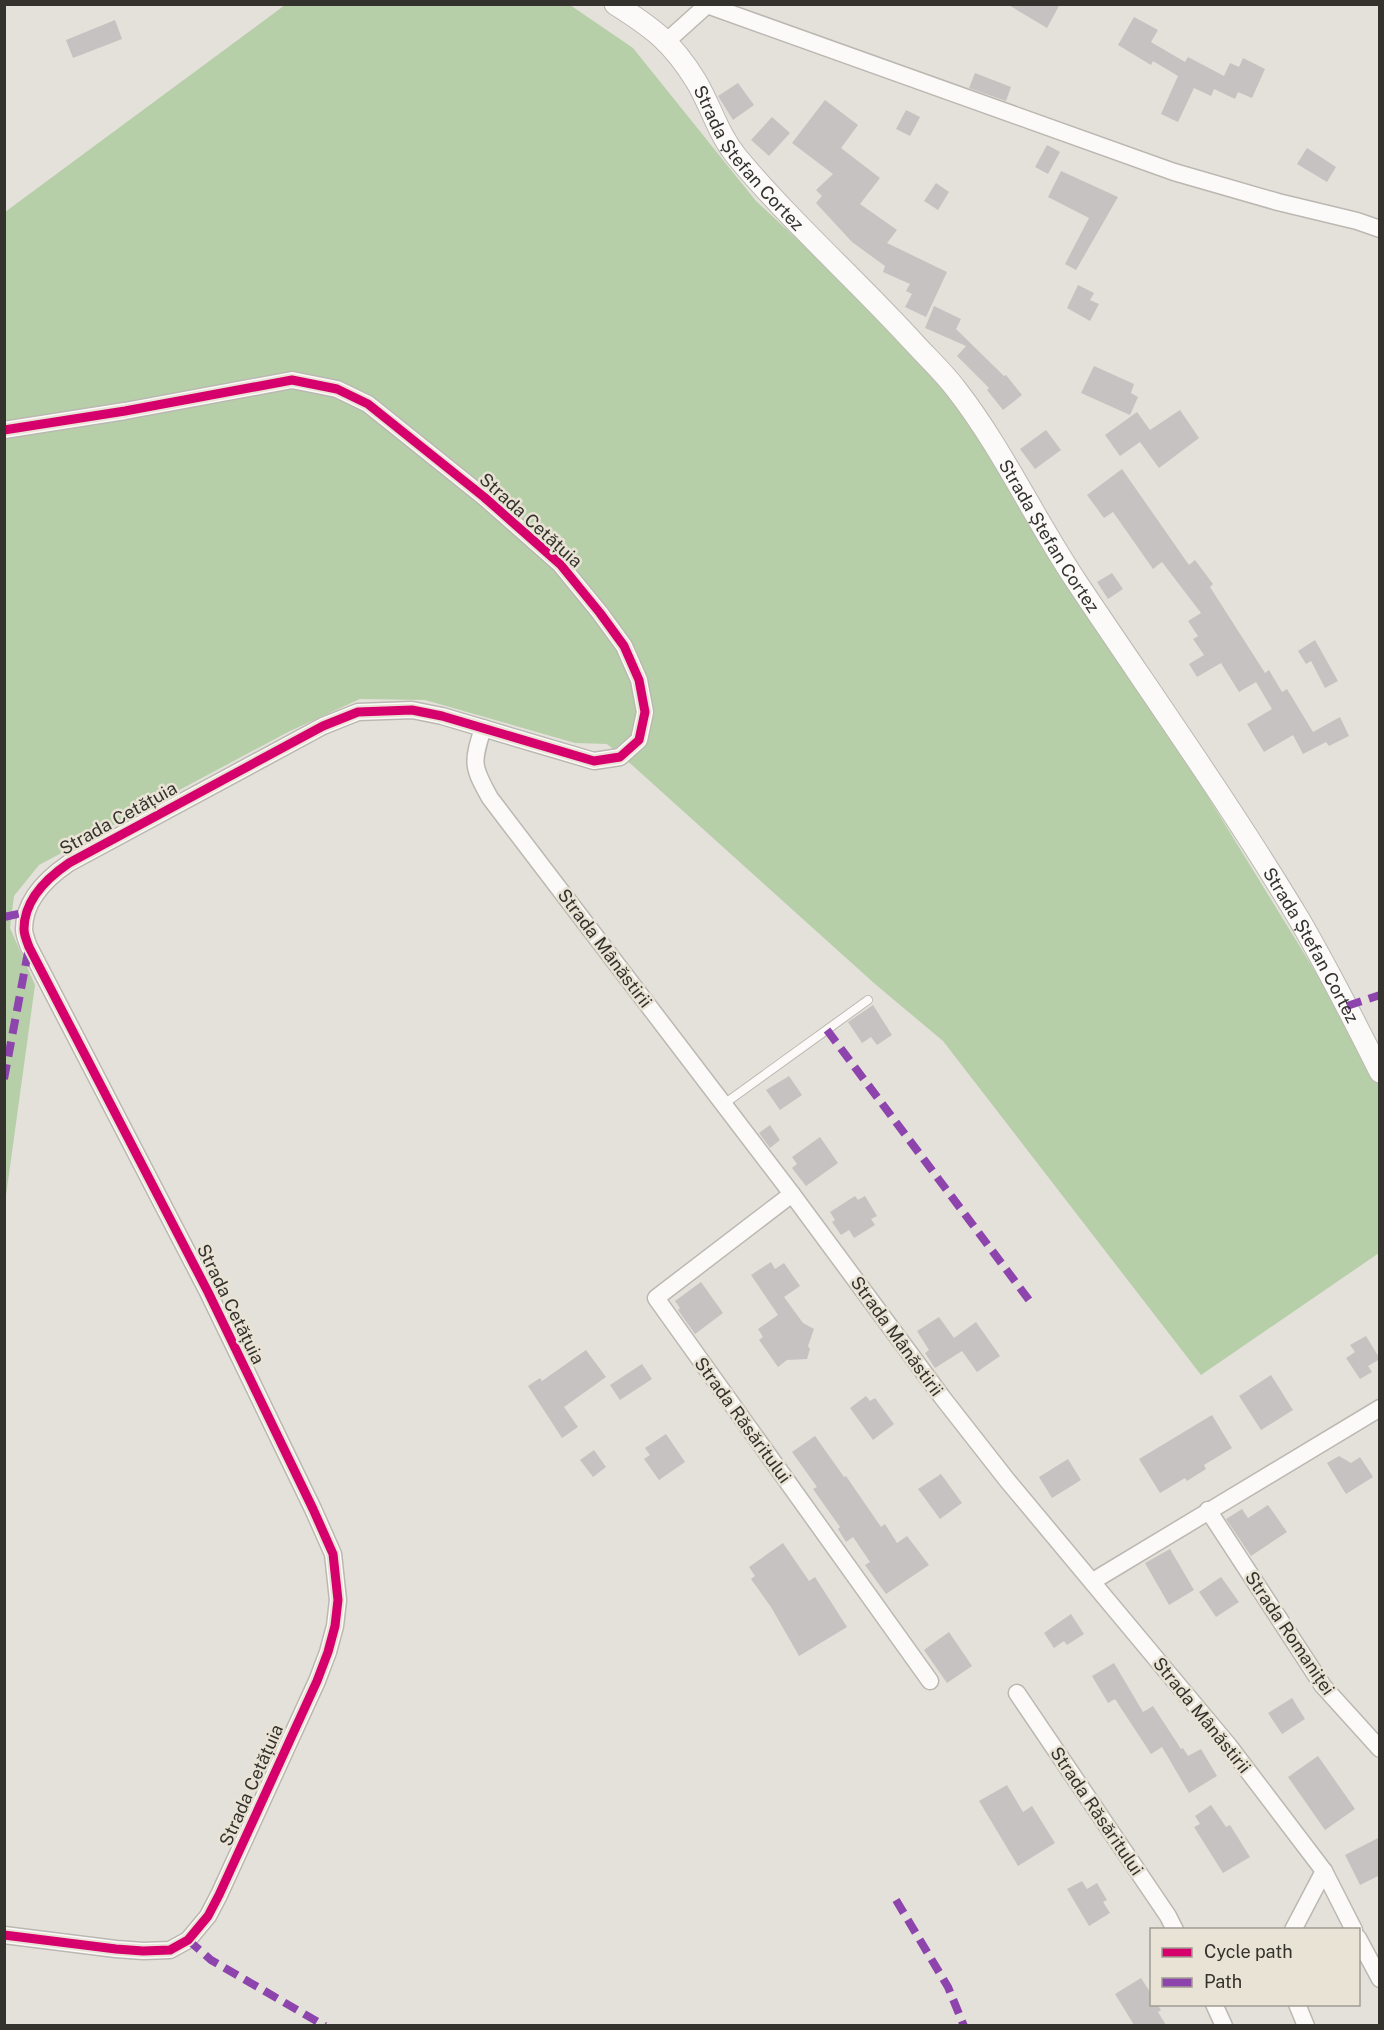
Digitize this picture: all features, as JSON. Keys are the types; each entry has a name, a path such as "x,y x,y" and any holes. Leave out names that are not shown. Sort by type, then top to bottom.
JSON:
{"street":[{"name":"Strada Ștefan Cortez","path":"615,4 667,41 697,83 716,124 734,154 783,208 870,294 956,388 1004,460 1058,554 1244,833 1299,920 1347,1006 1380,1072"},
{"path":"667,41 707,5 1174,172 1380,229"},
{"name":"Strada Cetățuia","path":"4,430 125,411 292,380 337,389 368,404 484,497 560,564 624,646 639,680 645,712 639,740 620,757 594,761 442,716 412,710 358,712 323,726 69,862 39,889 27,912 24,929 28,947 208,1292 313,1509 333,1554 338,1600 335,1626 317,1681 219,1895 208,1916 188,1940 170,1950 143,1951 4,1935"},
{"name":"Strada Mânăstirii","path":"483,728 475,754 476,773 490,798 792,1194 942,1397 1007,1480 1229,1746 1324,1871 1353,1928"},
{"name":"Strada Răsăritului","path":"792,1194 656,1298 930,1681"},
{"path":"1093,1581 1380,1408"},
{"name":"Strada Romaniței","path":"1208,1510 1323,1686 1380,1749"},
{"name":"Strada Răsăritului","path":"1017,1693 1174,1928"},
{"path":"1294,1928 1324,1871"},
{"path":"1360,1940 1380,1979"},
{"path":"1215,2006 1224,2025"},
{"path":"1298,2006 1306,2025"}],"lane":[{"path":"724,1104 868,1000"}],"green space":[{"path":"285,5 570,5 633,48 756,201 958,389 1348,1025 1379,1081 1379,1253 1201,1375 943,1041 875,984 632,765 607,744 575,743 425,700 360,699 288,732 39,865 14,896 10,928 35,985 5,1203 5,212"}],"building":[{"path":"1007,4 1060,4 1047,28"},
{"path":"1134,17 1158,30 1151,42 1185,62 1188,57 1224,76 1230,63 1239,67 1243,58 1265,69 1252,98 1238,92 1235,99 1214,89 1211,96 1194,88 1178,122 1161,114 1178,76 1153,61 1151,65 1118,45"},
{"path":"115,20 122,39 73,58 66,40"},
{"path":"975,73 1011,87 1006,101 969,88"},
{"path":"738,83 754,105 733,120 718,96"},
{"path":"825,100 858,125 841,148 880,178 860,204 897,230 887,243 947,272 926,317 905,307 912,294 906,291 910,284 883,272 885,266 852,242 816,203 822,196 816,190 833,174 792,143"},
{"path":"906,110 920,117 910,136 896,129"},
{"path":"772,117 790,133 769,156 751,140"},
{"path":"1047,145 1060,152 1048,174 1035,167"},
{"path":"1307,148 1336,167 1327,182 1297,164"},
{"path":"1061,171 1118,197 1076,270 1065,264 1089,218 1048,197"},
{"path":"936,183 949,192 938,210 924,201"},
{"path":"1078,285 1094,293 1090,300 1099,304 1090,321 1067,308"},
{"path":"934,306 961,319 956,329 1004,376 1006,375 1022,395 1003,410 987,390 989,388 957,356 966,346 925,328"},
{"path":"1094,366 1134,384 1131,393 1138,397 1130,415 1081,393"},
{"path":"1180,410 1199,438 1159,468 1140,442 1120,456 1105,435 1137,412 1150,430"},
{"path":"1046,430 1061,450 1035,469 1020,449"},
{"path":"1122,469 1189,565 1195,560 1213,584 1210,587 1265,673 1269,670 1282,692 1287,689 1313,732 1340,717 1349,736 1329,746 1326,742 1303,754 1293,735 1264,752 1247,724 1272,709 1256,682 1239,692 1221,663 1197,677 1189,664 1204,655 1193,639 1198,636 1188,621 1201,613 1162,562 1153,569 1113,512 1104,518 1087,495"},
{"path":"1112,573 1123,589 1108,599 1097,582"},
{"path":"1315,640 1338,681 1325,688 1311,661 1306,664 1298,651"},
{"path":"873,1005 892,1035 877,1045 871,1037 862,1043 848,1022"},
{"path":"789,1076 802,1095 780,1110 766,1090"},
{"path":"770,1125 780,1140 770,1148 759,1133"},
{"path":"820,1137 838,1163 806,1186 792,1168 797,1164 792,1157"},
{"path":"855,1196 858,1200 865,1196 877,1216 871,1219 875,1225 854,1238 849,1230 841,1235 832,1222 835,1220 830,1212"},
{"path":"771,1262 775,1269 784,1263 800,1286 784,1297 803,1323 814,1329 808,1346 810,1349 807,1359 787,1360 778,1367 759,1340 763,1337 758,1329 778,1315 751,1275"},
{"path":"701,1282 723,1313 695,1334 678,1310 680,1308 675,1301"},
{"path":"939,1317 954,1338 976,1322 1000,1356 977,1372 962,1351 935,1368 925,1353 929,1350 917,1331"},
{"path":"1366,1336 1380,1359 1368,1366 1372,1372 1360,1379 1346,1358 1355,1352 1350,1345"},
{"path":"586,1350 606,1377 564,1407 578,1427 562,1438 528,1386 540,1378 542,1381"},
{"path":"642,1364 652,1379 620,1400 610,1385"},
{"path":"1271,1375 1293,1410 1261,1430 1239,1396"},
{"path":"866,1396 870,1401 875,1398 894,1424 873,1440 850,1408"},
{"path":"1212,1415 1232,1448 1204,1465 1206,1469 1187,1481 1185,1478 1160,1493 1139,1459"},
{"path":"666,1434 685,1462 659,1480 644,1459 650,1455 645,1448"},
{"path":"815,1436 881,1527 885,1524 897,1543 907,1536 929,1565 886,1594 865,1565 870,1562 853,1537 846,1542 838,1529 840,1527 813,1489 817,1487 792,1452"},
{"path":"594,1450 606,1467 593,1477 580,1460"},
{"path":"1339,1456 1351,1463 1360,1457 1373,1477 1346,1494 1327,1463"},
{"path":"1068,1459 1081,1480 1052,1498 1039,1477"},
{"path":"941,1474 962,1503 940,1519 918,1489"},
{"path":"1268,1505 1287,1532 1251,1556 1226,1519 1242,1509 1248,1518"},
{"path":"783,1543 809,1581 815,1577 847,1627 799,1656 771,1607 751,1579 755,1576 749,1567"},
{"path":"1170,1549 1194,1590 1169,1605 1145,1563"},
{"path":"1221,1577 1239,1602 1216,1617 1199,1592"},
{"path":"1071,1614 1084,1634 1067,1645 1064,1641 1054,1648 1044,1633"},
{"path":"949,1632 972,1666 947,1683 924,1650"},
{"path":"1114,1663 1143,1712 1153,1706 1181,1749 1183,1748 1188,1756 1201,1749 1217,1776 1189,1793 1162,1747 1151,1754 1115,1699 1108,1703 1092,1676"},
{"path":"1292,1698 1305,1719 1282,1734 1268,1713"},
{"path":"1318,1756 1355,1809 1325,1830 1288,1777"},
{"path":"1007,1785 1023,1812 1032,1806 1055,1843 1018,1866 979,1801"},
{"path":"1211,1805 1226,1827 1230,1825 1250,1857 1223,1873 1194,1827 1200,1824 1195,1816"},
{"path":"1380,1837 1380,1875 1360,1885 1345,1855"},
{"path":"1082,1881 1087,1889 1097,1883 1107,1900 1103,1902 1110,1913 1089,1926 1067,1889"},
{"path":"1141,1978 1150,1992 1150,2006 1158,2006 1161,2010 1158,2012 1166,2025 1134,2025 1115,1994"}],"marked path":[{"path":"4,917 27,912"},
{"path":"4,1079 29,947"},
{"path":"1347,1006 1380,995"},
{"path":"827,1030 1029,1300"},
{"path":"896,1900 948,1987 964,2026"},
{"path":"188,1940 211,1960 325,2026"}],"cycle path":[{"path":"4,430 125,411 292,380 337,389 368,404 484,497 560,564 624,646 639,680 645,712 639,740 620,757 594,761 442,716 412,710 358,712 323,726 69,863 45,883 32,899 25,918 24,929 29,947 208,1292 313,1509 333,1554 338,1600 335,1626 317,1681 219,1895 208,1916 188,1940 170,1950 143,1951 4,1935"}]}
